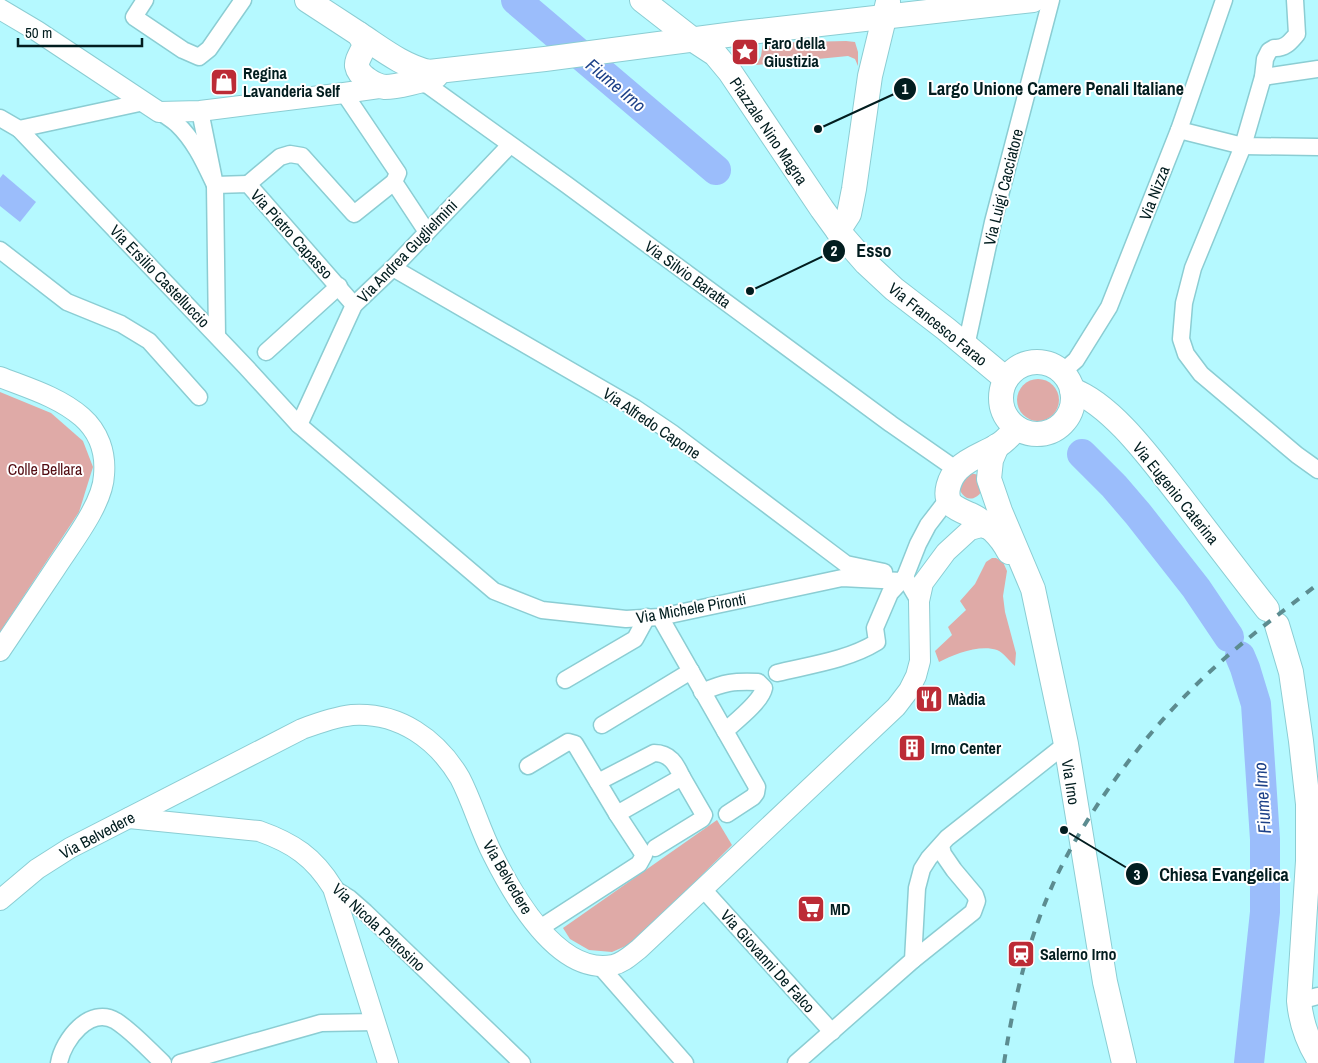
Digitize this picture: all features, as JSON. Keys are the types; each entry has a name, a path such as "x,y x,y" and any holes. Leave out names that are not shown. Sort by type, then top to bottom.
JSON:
{"main road":[{"name":"Via Silvio Baratta","path":"307,0 419,76"},
{"path":"359,34 365,44 357,61 358,69 363,76 377,85 386,87 419,76 451,70 742,33 887,8 1032,0"},
{"path":"633,47 658,38 663,34 663,22 647,4"},
{"name":"Piazzale Nino Magna","path":"647,4 692,40 715,54 730,72 838,231"},
{"path":"838,231 849,214 870,76 887,8"},
{"path":"730,72 723,51 725,43 732,36 742,33"},
{"name":"Via Francesco Farao","path":"838,231 866,263 894,289 1006,379"},
{"path":"1036,362 1048,364 1058,369 1064,375 1072,390 1070,411 1064,420 1057,428 1037,434 1017,428 1009,421 1003,411 1002,389 1006,379 1014,370 1024,364 1036,362"},
{"name":"Via Eugenio Caterina","path":"1072,390 1084,395 1099,406 1122,427 1147,455 1272,617 1291,672 1308,804 1309,999 1301,1020 1309,1043 1318,1058"},
{"path":"948,500 947,495 950,482 965,464 998,446 1017,428"},
{"name":"Via Irno","path":"998,446 990,465 989,479 1033,589 1066,744 1105,982 1124,1063"},
{"name":"Via Irno","path":"948,500 994,531 1004,544 1015,566 1033,589"}],"street":[{"path":"145,0 134,17 183,50 199,57 209,49 243,0"},
{"name":"Via Luigi Cacciatore","path":"966,346 993,222 1051,0"},
{"name":"Via Nizza","path":"1058,369 1068,367 1076,360 1109,306 1179,130 1224,0"},
{"path":"1295,0 1297,34 1281,49 1274,48 1269,51 1265,59 1263,77 1244,146 1193,268 1184,303 1181,340 1186,354 1201,374 1290,449 1318,470"},
{"path":"0,9 37,31 159,112 200,111 386,87"},
{"path":"1263,77 1318,69"},
{"name":"Via Silvio Baratta","path":"419,76 429,86 567,185 891,424 965,464"},
{"path":"248,184 280,157 290,154 302,156 354,214 394,182 398,173 344,93"},
{"path":"19,128 144,102 176,123 183,131 204,162 215,186"},
{"path":"200,111 215,186 217,336"},
{"name":"Via Ersilio Castelluccio","path":"0,118 19,128 299,425"},
{"path":"1179,130 1244,146 1318,147"},
{"name":"Via Andrea Guglielmini","path":"299,425 354,305 393,268 510,145"},
{"path":"394,182 427,232"},
{"name":"Via Pietro Capasso","path":"215,186 248,184 354,305"},
{"path":"0,250 67,302 121,324 149,340 199,397"},
{"name":"Via Alfredo Capone","path":"393,268 635,408 672,433 846,564 912,586"},
{"name":"Via Pietro Capasso","path":"266,352 338,286"},
{"path":"0,377 60,402 83,418 99,438 103,451 104,476 101,491 81,530 0,651"},
{"name":"Via Michele Pironti","path":"299,425 494,591 542,610 626,619 654,617 842,578 912,586"},
{"name":"Via Belvedere","path":"0,900 37,869 70,848 302,729 328,720 351,715 371,715 392,719 413,728 431,741 446,757 469,797 492,854 520,902 551,941 566,954 577,960 599,965 613,965 624,961 876,727 909,690 920,662 912,586 918,544 928,525 948,500"},
{"path":"777,673 867,649 877,642 876,628 890,594 912,586 970,530 981,527 994,531"},
{"path":"565,680 635,639 654,617 691,671 756,787 756,793 753,797 727,814"},
{"path":"602,725 691,671"},
{"path":"702,692 721,683 736,681 758,682 764,688 763,693 754,703 725,730"},
{"path":"528,766 568,742 575,744 617,814 643,852 642,860 632,868 540,928"},
{"path":"912,960 917,888 922,869 929,858 947,838 1066,744"},
{"path":"598,782 654,753 662,753 669,757 704,815 702,819 654,848"},
{"path":"617,814 680,773"},
{"name":"Via Nicola Petrosino","path":"128,818 259,831 279,838 295,847 311,859 324,873 333,888 366,912 522,1063"},
{"path":"796,1063 912,960 973,912 977,901 975,895 954,870 943,854 941,846"},
{"path":"333,888 388,1063"},
{"name":"Via Giovanni De Falco","path":"703,889 832,1032"},
{"path":"599,965 685,1063"},
{"path":"59,1063 60,1055 76,1030 85,1022 101,1018 114,1020 141,1042 162,1063"},
{"path":"180,1063 321,1023 376,1022"}],"green space":[{"path":"855,42 858,52 858,66 855,59 848,56 756,65 761,56 763,43"},
{"path":"1042,379 1050,382 1056,388 1059,400 1056,412 1050,418 1034,421 1026,418 1020,412 1017,396 1020,388 1026,382"},
{"name":"Colle Bellara","path":"0,392 51,413 83,441 93,467 79,512 0,632"},
{"path":"970,473 979,475 982,491 971,499 961,493 958,483"},
{"path":"992,558 1003,562 1007,571 1003,596 1005,612 1016,653 1015,666 1000,651 990,648 967,651 939,662 935,651 952,635 948,627 966,610 960,601 975,584 986,562"},
{"path":"717,820 732,845 676,901 628,945 612,952 589,950 570,939 563,928"}],"water":[{"path":"3,174 36,202 20,222 0,206 0,178"}],"waterway":[{"name":"Fiume Irno","path":"516,0 716,170"},
{"name":"Fiume Irno","path":"1082,454 1114,486 1138,514 1196,588 1229,637"},
{"name":"Fiume Irno","path":"1240,656 1256,704 1265,839 1265,912 1249,1063"}],"railway":[{"path":"1004,1063 1022,972 1036,927 1053,884 1079,833 1132,757 1151,733 1190,691 1268,622 1318,584"}],"place":[{"name":"Faro della Giustizia","path":"745,52"},
{"name":"Regina Lavanderia Self","path":"224,82"},
{"name":"Largo Unione Camere Penali Italiane","path":"818,129"},
{"name":"Esso","path":"750,291"},
{"name":"Màdia","path":"929,699"},
{"name":"Irno Center","path":"912,748"},
{"name":"Chiesa Evangelica","path":"1064,830"},
{"name":"MD","path":"811,909"},
{"name":"Salerno Irno","path":"1021,954"}]}
